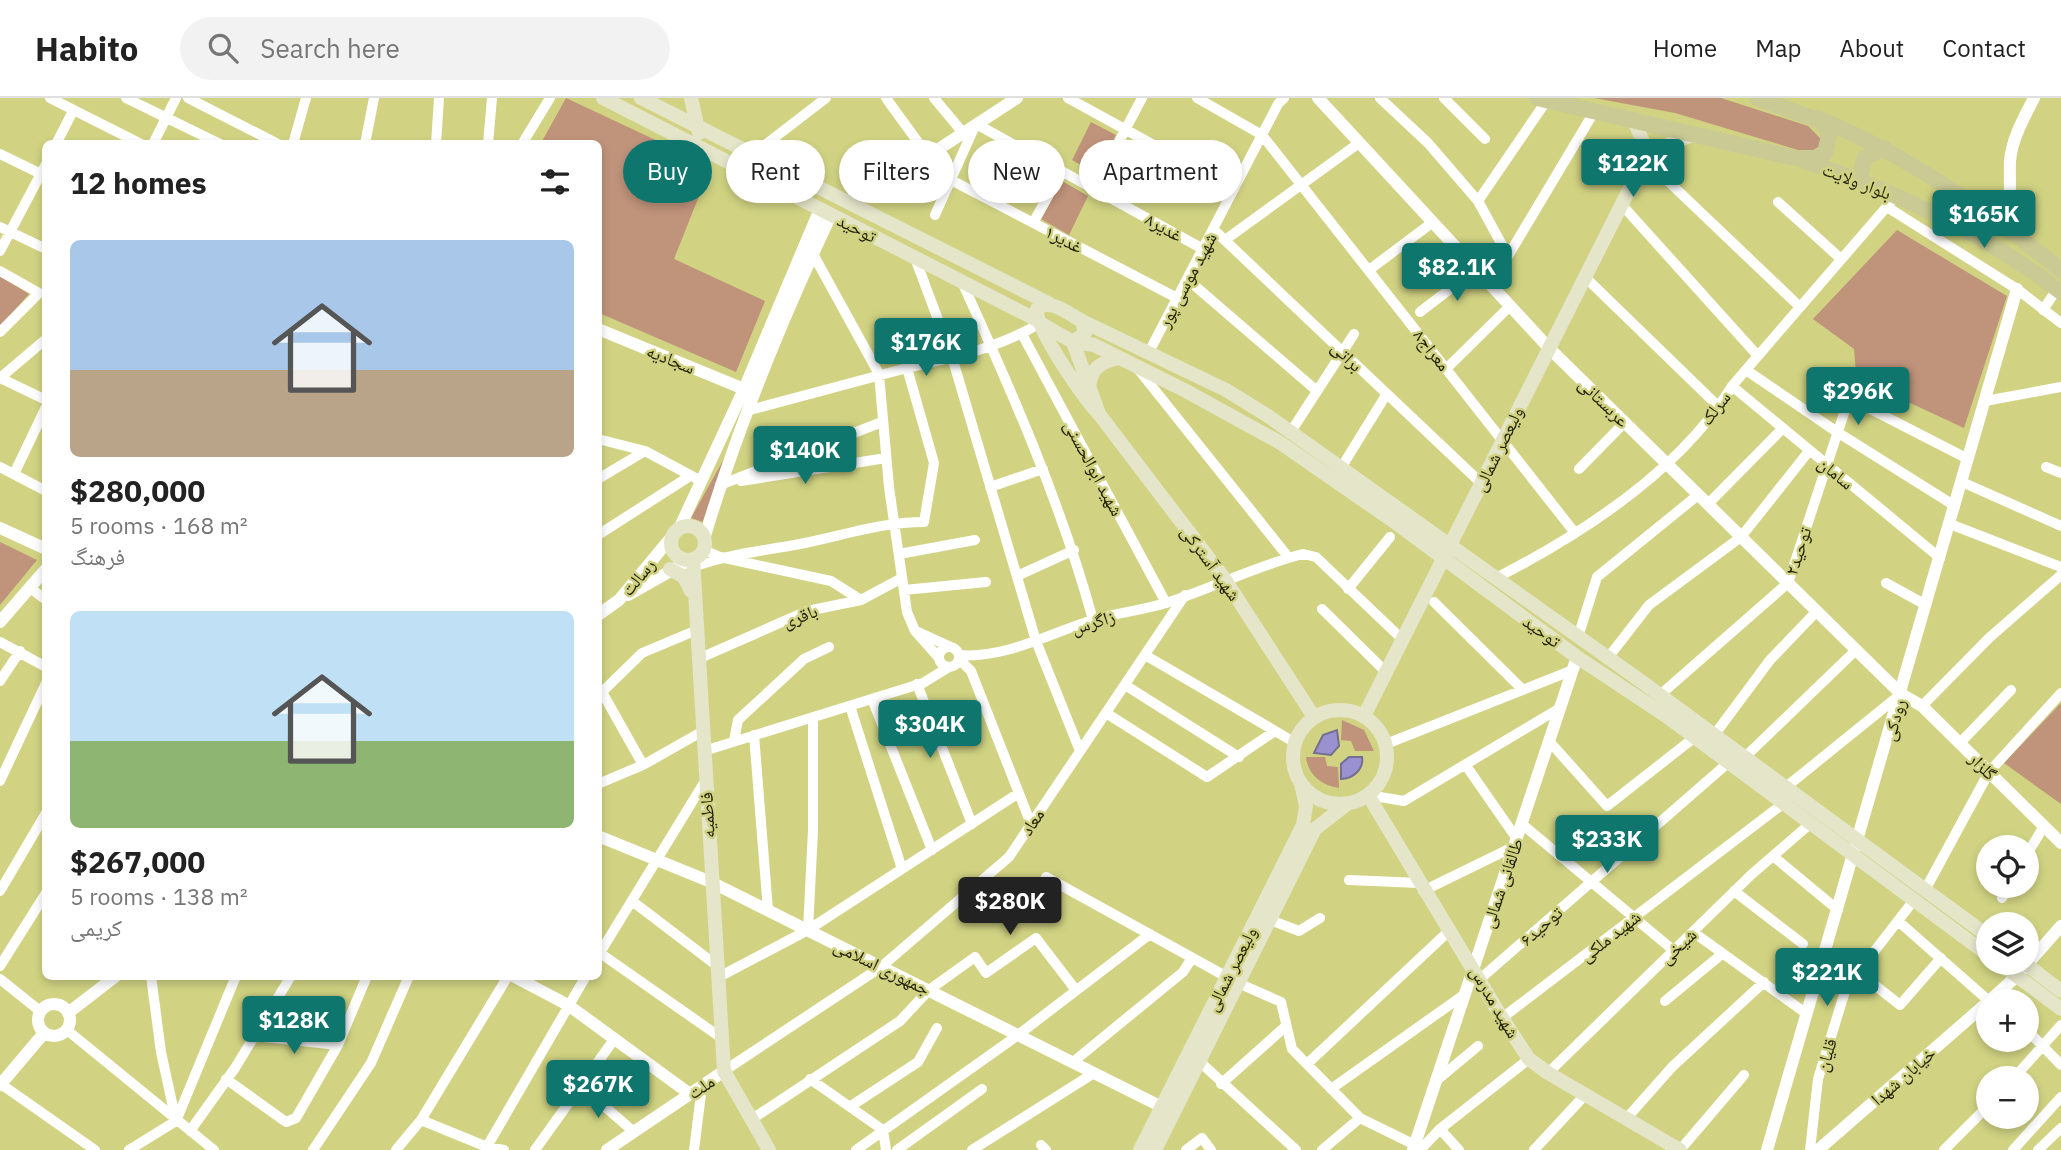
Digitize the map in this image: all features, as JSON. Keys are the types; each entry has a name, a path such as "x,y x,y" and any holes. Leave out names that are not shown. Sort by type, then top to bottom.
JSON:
{"main road":[{"name":"توحید","path":"603,98 684,140"},
{"path":"670,98 674,114 674,135"},
{"path":"691,98 700,140"},
{"name":"بلوار ولایت","path":"1757,98 1815,117 1885,148 2003,227 2061,270"},
{"name":"توحید","path":"647,99 726,142"},
{"name":"بلوار ولایت","path":"1542,99 1795,158 1862,180 1892,201 2011,256 2059,291"},
{"path":"1795,158 1818,158 1825,153 1829,135 1823,122 1815,117"},
{"path":"1633,121 1642,139 1633,182"},
{"path":"1633,182 1665,146 1692,135"},
{"path":"1862,180 1860,175 1865,157 1885,148"},
{"name":"توحید","path":"712,154 1074,342 1094,345 1279,442 1447,551 1496,578 1715,734 1859,841 1976,944"},
{"name":"ولیعصر شمالی","path":"1364,716 1633,182"},
{"path":"826,212 844,203"},
{"name":"توحید","path":"848,203 1149,352 1255,408 1341,468 1447,551 1575,663 1695,737 1854,856 1976,929"},
{"path":"1050,304 1039,306 1039,322 1083,397 1099,414"},
{"path":"1082,320 1085,333 1074,342 1099,414"},
{"path":"1089,391 1090,377 1096,367 1120,358"},
{"path":"1249,424 1255,408"},
{"name":"شهید آسترکی","path":"1099,414 1224,578 1314,717"},
{"path":"694,528 697,555 680,558 673,552 671,543 676,532 694,528"},
{"name":"فاطمیه","path":"697,555 695,610 724,1072"},
{"path":"670,569 684,577 695,610"},
{"path":"1339,709 1364,716 1374,723 1386,744 1385,772 1368,795 1347,804 1324,802 1301,784 1294,771 1294,742 1302,728 1314,717 1339,709"},
{"name":"ولیعصر شمالی","path":"1155,1150 1199,1061 1303,825 1306,806 1301,784"},
{"name":"شهید مدرس","path":"1368,795 1421,887 1529,1059 1548,1073 1680,1150"},
{"name":"ولیعصر شمالی","path":"1140,1150 1233,980 1270,920 1315,829 1347,804"},
{"path":"2029,975 2061,1009"},
{"path":"2034,975 2061,990"},
{"path":"724,1072 769,1150"}],"street":[{"path":"50,98 133,140"},
{"path":"126,98 212,140"},
{"path":"155,140 176,98"},
{"path":"188,98 270,140"},
{"path":"294,140 306,98"},
{"path":"366,140 374,98"},
{"path":"436,140 439,98"},
{"path":"488,140 492,98"},
{"path":"524,140 550,98"},
{"path":"771,140 826,98"},
{"path":"886,98 916,140"},
{"path":"934,98 972,129"},
{"path":"954,140 1017,98"},
{"path":"1068,98 1147,140"},
{"path":"1121,140 1142,98"},
{"path":"1197,98 1262,135"},
{"name":"شهید موسی پور","path":"1242,174 1284,98"},
{"name":"عربستانی","path":"1318,98 1549,348 1901,694"},
{"path":"1380,98 1428,143 1479,201 1508,256"},
{"path":"1444,98 1485,139"},
{"path":"2003,227 2011,208 2010,159 2017,132 2034,98"},
{"path":"1479,201 1542,99"},
{"path":"58,140 73,111"},
{"path":"1493,287 1508,256 1594,112"},
{"path":"954,173 972,129"},
{"name":"غدیر۸","path":"972,129 996,140"},
{"name":"معراج۸","path":"1262,135 1575,533"},
{"path":"1225,240 1359,142"},
{"path":"0,154 42,173"},
{"path":"1650,164 1800,307"},
{"path":"0,251 5,229 42,174"},
{"name":"غدیر۱","path":"954,182 1177,298"},
{"path":"1892,201 2061,323"},
{"name":"سرلک","path":"1496,578 1612,511 1666,463 1719,407 1732,386 1892,201"},
{"path":"1778,202 1841,259"},
{"path":"935,215 940,203"},
{"path":"1033,223 1044,203"},
{"name":"غدیر۸","path":"1119,203 1203,249"},
{"name":"شهید موسی پور","path":"1149,352 1227,203"},
{"path":"1622,205 1758,356"},
{"path":"697,555 720,485 813,254 826,212"},
{"name":"رسالت","path":"602,612 619,600 676,532 695,479 744,389 826,212"},
{"path":"1369,270 1433,222"},
{"path":"5,229 42,246"},
{"name":"براتی","path":"1213,229 1481,483"},
{"path":"813,254 879,374 886,458 904,590 915,631 942,663"},
{"path":"915,258 952,357 1036,641 1080,751"},
{"path":"1420,312 1476,270"},
{"path":"0,271 38,293 0,332"},
{"path":"1585,277 1719,407"},
{"path":"1187,279 1317,391"},
{"path":"962,282 1043,469 1074,550 1093,620"},
{"name":"رودکی","path":"1767,1150 1859,841 2017,289"},
{"path":"2043,310 2059,291"},
{"path":"1446,369 1510,306"},
{"path":"750,410 991,346 1022,334 1039,322"},
{"name":"سجادیه","path":"602,331 744,389"},
{"name":"شهید ابوالحسنی","path":"1022,334 1166,603"},
{"path":"1290,433 1354,334"},
{"path":"42,342 0,379 42,398"},
{"path":"1136,366 1289,558 1303,554 1316,557 1403,640"},
{"path":"697,555 720,557 800,544 894,522 924,522 934,463 907,368"},
{"path":"1746,370 1837,432 1955,506"},
{"name":"سامان","path":"1732,386 1940,558"},
{"path":"1985,401 2061,387"},
{"path":"1341,468 1387,395"},
{"name":"توحید۲","path":"1660,695 1788,583 1849,398 1968,459"},
{"path":"14,474 42,415"},
{"path":"720,485 882,422"},
{"path":"1579,469 1625,422"},
{"path":"1578,637 1597,578 1703,499 1783,428"},
{"path":"602,440 645,451 695,479"},
{"path":"602,477 645,451"},
{"path":"1607,659 1649,605 1741,537 1809,451"},
{"path":"720,485 886,458"},
{"path":"0,467 42,489"},
{"path":"2046,467 2061,473"},
{"path":"990,487 1043,469"},
{"path":"602,533 695,479"},
{"path":"1962,482 2061,526"},
{"path":"1950,524 2061,567"},
{"path":"0,528 42,547"},
{"path":"1348,589 1391,537"},
{"path":"899,554 975,540"},
{"path":"1017,576 1074,550"},
{"path":"619,600 697,555 720,557 831,581 861,600"},
{"name":"زاگرس","path":"959,657 978,657 1036,641 1093,620 1166,603 1224,578 1289,558"},
{"path":"0,622 42,573"},
{"path":"1922,706 1989,638 2061,575"},
{"name":"باقری","path":"698,659 807,611 861,600 902,578"},
{"path":"904,590 986,582"},
{"path":"1885,583 1926,605"},
{"path":"29,587 42,597"},
{"name":"معاد","path":"724,1072 881,967 1009,858 1185,595"},
{"path":"1434,602 1521,688"},
{"path":"1322,609 1387,672"},
{"path":"1715,734 1770,660 1816,611"},
{"path":"602,692 642,653 697,630"},
{"path":"915,631 951,647 971,671 1031,824"},
{"path":"0,642 42,665"},
{"path":"734,741 738,720 804,659 830,647"},
{"path":"942,663 942,650 951,647"},
{"path":"1745,757 1856,650"},
{"path":"0,681 20,651"},
{"path":"1145,655 1294,742"},
{"path":"704,751 920,684 942,663 959,657"},
{"path":"1386,744 1575,663"},
{"name":"طالقانی شمالی","path":"1416,1148 1465,994 1477,973 1516,842 1575,663"},
{"path":"920,684 972,824"},
{"path":"1125,685 1239,757"},
{"path":"1960,743 2011,690"},
{"path":"0,780 42,691"},
{"name":"قلیان","path":"1810,1150 1818,1079 1846,988 1920,895 1989,772 2061,693"},
{"path":"1786,787 1901,694"},
{"name":"گلزار","path":"1901,694 1922,706 2061,844"},
{"path":"602,697 643,765"},
{"path":"872,699 932,850"},
{"path":"850,706 902,869"},
{"path":"1368,795 1404,801 1467,766 1560,708"},
{"path":"1106,713 1207,777 1275,731"},
{"path":"808,930 813,830 814,717"},
{"path":"602,782 643,765 703,731"},
{"path":"754,735 768,911"},
{"path":"1549,741 1607,806 1695,737"},
{"name":"توحید۶","path":"1477,973 1592,883 1729,762"},
{"path":"1349,880 1421,887 1516,842 1467,766"},
{"path":"602,949 705,780"},
{"path":"632,901 717,972 808,930 1020,793"},
{"name":"شهید ملکی","path":"1503,1018 1784,803"},
{"path":"0,891 42,820"},
{"name":"شیخی","path":"1548,1073 1734,891 1811,823"},
{"path":"1522,824 1673,950"},
{"path":"2039,835 2044,826"},
{"name":"جمهوری اسلامی","path":"602,838 711,882 1162,1107"},
{"path":"1773,856 1838,910"},
{"path":"1046,877 1233,980 1281,1002 1292,1049 1360,1118 1416,1148 1529,1059"},
{"path":"1734,891 1803,944"},
{"path":"0,966 42,899"},
{"path":"1270,920 1299,931 1320,918"},
{"path":"1898,921 1979,989"},
{"name":"خیابان شهدا","path":"2039,950 2061,926"},
{"path":"1307,1065 1450,930"},
{"path":"1693,932 1807,1014"},
{"path":"856,1150 1018,1035 1150,934"},
{"path":"751,1119 900,1021 929,990 975,957 986,973 1036,938 1075,989"},
{"path":"1665,1001 1722,954"},
{"path":"602,956 720,1037"},
{"path":"1073,1062 1184,972 1192,958"},
{"path":"1858,972 1900,1005 1941,958"},
{"name":"خیابان شهدا","path":"2002,989 2015,975"},
{"path":"0,979 40,1011"},
{"path":"68,1013 111,980"},
{"path":"152,980 161,1052 176,1121"},
{"path":"129,1150 176,1121 234,980"},
{"path":"190,1131 289,980"},
{"path":"226,1079 286,1122 296,1118 338,1045 365,980"},
{"path":"313,1150 371,1063 408,980"},
{"path":"396,1150 421,1120 506,980"},
{"path":"521,980 568,1005 690,1094"},
{"path":"486,1149 584,980"},
{"path":"1626,1119 1672,1067 1765,982"},
{"path":"1331,1089 1465,994"},
{"path":"55,1004 68,1013 70,1021 66,1030 53,1036 44,1033 38,1025 40,1011 55,1004"},
{"name":"خیابان شهدا","path":"1818,1150 1976,1014"},
{"path":"2026,1066 2061,1025"},
{"path":"1222,1084 1286,1026"},
{"path":"851,1106 918,1062 937,1028"},
{"path":"66,1030 214,1150"},
{"path":"44,1033 3,1078 95,1150"},
{"path":"254,1036 338,1045"},
{"path":"535,1150 615,1038"},
{"path":"2039,1042 2061,1065"},
{"path":"1436,1081 1478,1045"},
{"path":"1199,1061 1296,1150"},
{"name":"ملت","path":"607,1150 724,1072"},
{"path":"972,1150 1094,1073"},
{"path":"1680,1150 1744,1075"},
{"path":"810,1079 883,1130 886,1150"},
{"path":"581,1086 634,1132"},
{"path":"694,1150 702,1086"},
{"path":"897,1150 982,1089"},
{"path":"1536,1149 1585,1095"},
{"path":"2013,1150 2061,1097"},
{"path":"1322,1150 1360,1118"},
{"path":"1944,1150 1976,1118"},
{"path":"421,1120 486,1149 504,1150"},
{"path":"2038,1150 2061,1128"},
{"path":"1440,1129 1459,1150"},
{"path":"1186,1150 1202,1138 1211,1150"}],"shaded area":[{"path":"566,98 656,140 623,140 623,203 696,203 674,259 765,301 736,372 602,314 602,140 543,140"},
{"path":"1594,98 1721,98 1808,126 1820,138 1820,146 1808,153 1675,113"},
{"path":"1091,122 1116,135 1113,140 1082,140"},
{"path":"1079,146 1079,164 1072,160"},
{"path":"1065,183 1079,191 1079,203 1085,203 1069,235 1041,219 1050,203 1065,203"},
{"path":"1897,230 2007,296 1964,428 1893,395 1857,385 1854,349 1813,319"},
{"path":"0,276 29,294 0,326"},
{"path":"726,455 703,522 691,518"},
{"path":"0,542 37,560 0,605"},
{"path":"2061,703 2061,804 2004,763"},
{"path":"1342,720 1364,730 1374,751 1355,751 1351,741 1341,740"},
{"path":"1337,730 1339,746 1331,755 1314,753 1323,735"},
{"path":"1306,757 1325,757 1327,766 1338,767 1339,788 1316,778 1309,769"},
{"path":"1349,757 1362,757 1361,766 1353,775 1341,779 1341,764"}]}
